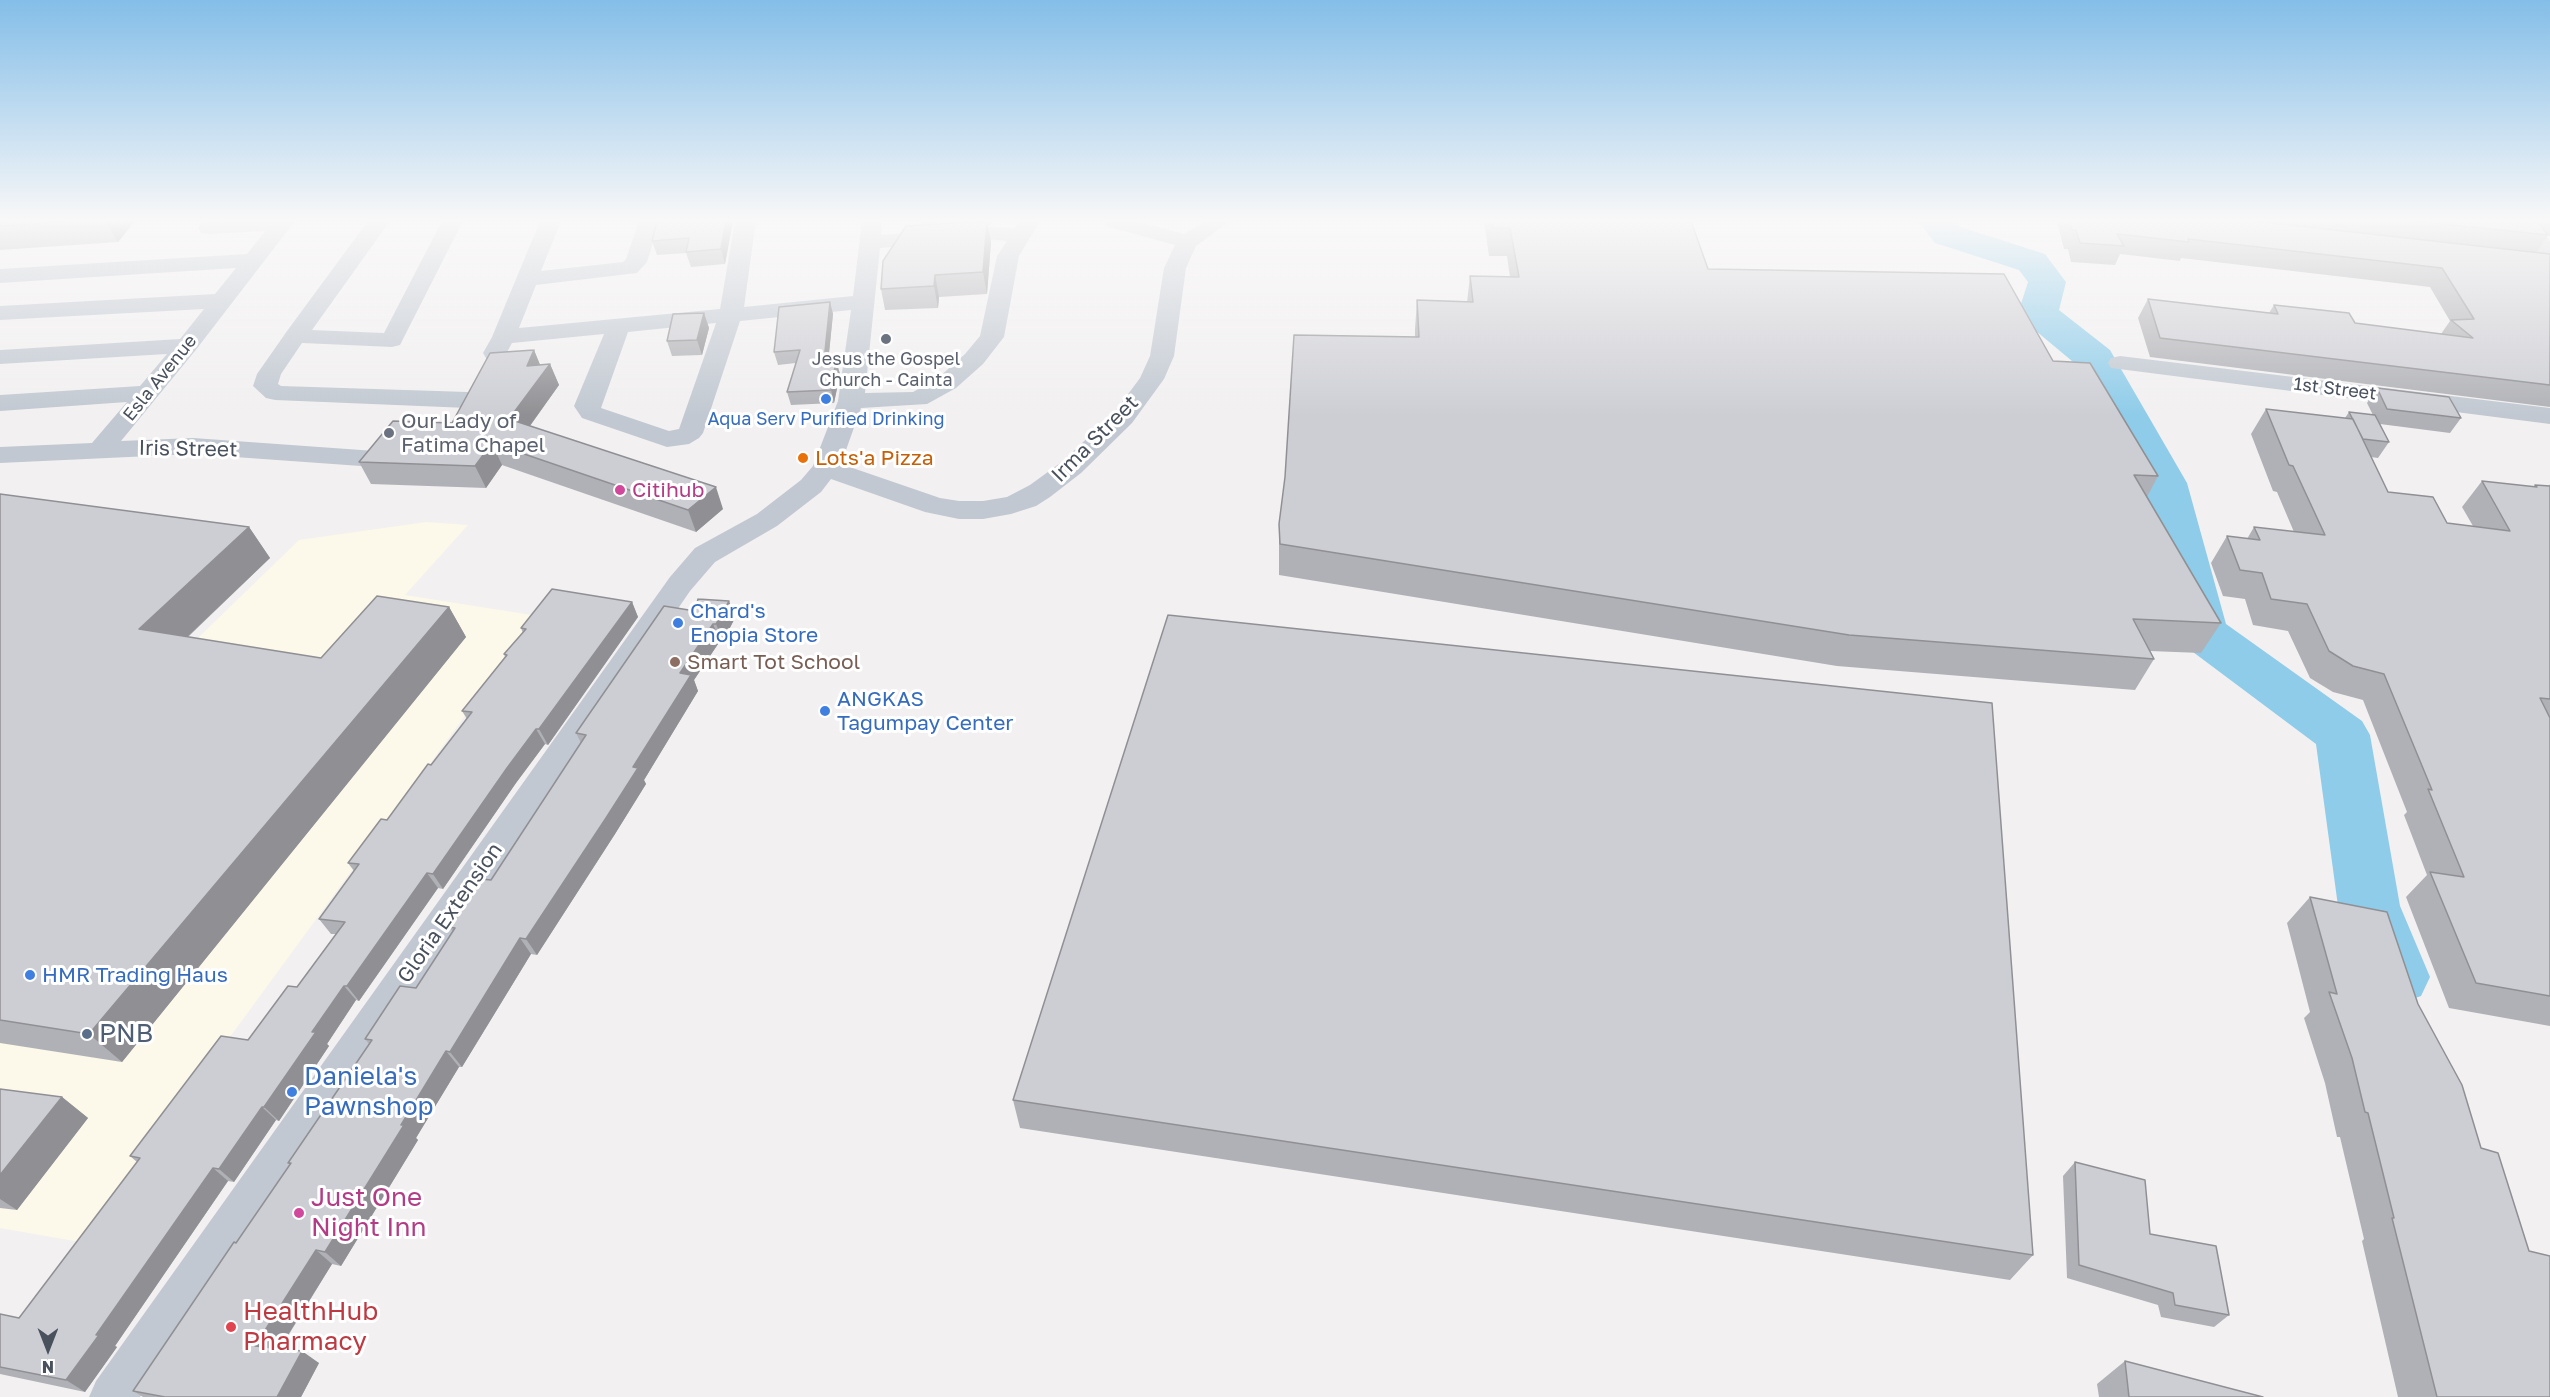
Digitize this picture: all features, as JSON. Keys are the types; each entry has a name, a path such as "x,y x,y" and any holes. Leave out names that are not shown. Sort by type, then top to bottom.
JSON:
{"street":[{"name":"Esla Avenue","path":"101,449 233,286"},
{"path":"331,286 270,374 265,386 275,393 473,391 504,338 524,286"},
{"path":"295,336 392,339 419,286"},
{"path":"620,326 587,406 591,413 667,439 680,438 690,432 731,314 735,286"},
{"path":"826,468 851,401 866,286"},
{"path":"851,401 918,399 947,383 974,359 992,337 1002,286"},
{"name":"Irma Street","path":"826,468 935,506 959,510 983,510 1011,505 1040,491 1072,467 1123,418 1152,379 1162,356 1172,286"},
{"path":"0,314 221,301"},
{"path":"504,338 864,302"},
{"path":"0,357 186,346"},
{"name":"1st Street","path":"2120,363 2550,416"},
{"path":"0,403 148,393"},
{"name":"Iris Street","path":"0,455 193,446 375,459"},
{"name":"Gloria Extension","path":"112,1397 680,584 705,555 767,520 812,486 826,468"}],"shaded area":[{"path":"426,522 468,525 405,595 538,616 80,1242 0,1228 0,830 299,540"}],"building":[{"path":"881,286 931,286 881,289"},
{"path":"1471,286 2011,286 2053,361 2090,363 2158,476 2134,475 2221,623 2133,619 2154,659 1849,635 1280,544 1279,524 1285,477 1294,335 1419,337 1417,300 1473,302"},
{"path":"2453,286 2550,286 2550,385 2160,338 2148,299 2278,314 2274,305 2349,313 2355,323 2473,338 2451,320 2474,319"},
{"path":"830,302 824,361 836,361 831,390 787,392 800,350 774,352 779,307"},
{"path":"704,313 697,340 667,341 673,314"},
{"path":"534,350 527,366 550,364 509,419 716,487 688,510 492,443 475,466 359,462 393,421 452,423 490,353"},
{"path":"2377,388 2449,397 2461,418 2387,409"},
{"path":"2266,409 2353,419 2388,492 2433,497 2447,523 2510,531 2482,481 2537,487 2535,485 2550,486 2550,699 2540,698 2550,718 2550,996 2476,983 2430,872 2464,877 2428,789 2432,790 2384,674 2353,666 2329,651 2307,604 2271,599 2262,573 2240,570 2227,536 2260,540 2254,527 2325,535 2293,466 2289,465"},
{"path":"2349,412 2375,415 2389,442 2363,439"},
{"path":"0,494 249,527 139,629 321,658 377,596 449,607 89,1034 0,1020"},
{"path":"552,589 632,602 539,729 536,729 507,768 433,874 427,873 347,986 344,986 312,1032 316,1032 264,1107 219,1169 213,1168 66,1380 0,1367 0,1314 19,1318 140,1158 130,1156 221,1036 248,1040 288,986 297,987 345,922 319,919 359,864 348,863 381,819 387,820 428,764 431,765 472,712 462,711 507,655 504,654 526,629 521,628"},
{"path":"698,599 729,601 716,624 713,624 680,673 691,675 633,767 638,768 526,939 520,938 450,1052 446,1051 401,1125 404,1125 325,1252 316,1250 255,1346 302,1351 277,1397 165,1397 133,1391 234,1242 236,1243 291,1163 288,1163 372,1040 365,1039 400,986 416,988 455,928 449,927 481,879 491,880 586,735 576,733 664,606 695,611"},
{"path":"1168,615 1992,703 2033,1255 1013,1100"},
{"path":"2310,897 2387,912 2418,1004 2462,1085 2481,1148 2498,1153 2529,1251 2550,1256 2550,1397 2437,1397 2368,1113 2365,1112 2352,1058 2329,992 2337,994"},
{"path":"0,1089 62,1097 0,1175"},
{"path":"2075,1162 2145,1180 2150,1234 2216,1246 2229,1315 2175,1305 2173,1293 2079,1265"},
{"path":"2125,1361 2263,1397 2129,1397"}],"waterway":[{"path":"2046,286 2038,313 2095,359 2164,483 2203,633 2342,735 2369,906 2398,977"}],"place":[{"name":"Jesus the Gospel Church - Cainta","path":"886,339"},
{"name":"Aqua Serv Purified Drinking","path":"826,399"},
{"name":"Our Lady of Fatima Chapel","path":"389,433"},
{"name":"Lots'a Pizza","path":"803,458"},
{"name":"Citihub","path":"620,490"},
{"name":"Chard's Enopia Store","path":"678,623"},
{"name":"Smart Tot School","path":"675,662"},
{"name":"ANGKAS Tagumpay Center","path":"825,711"},
{"name":"HMR Trading Haus","path":"30,975"},
{"name":"PNB","path":"87,1034"},
{"name":"Daniela's Pawnshop","path":"292,1092"},
{"name":"Just One Night Inn","path":"299,1213"},
{"name":"HealthHub Pharmacy","path":"231,1327"}]}
